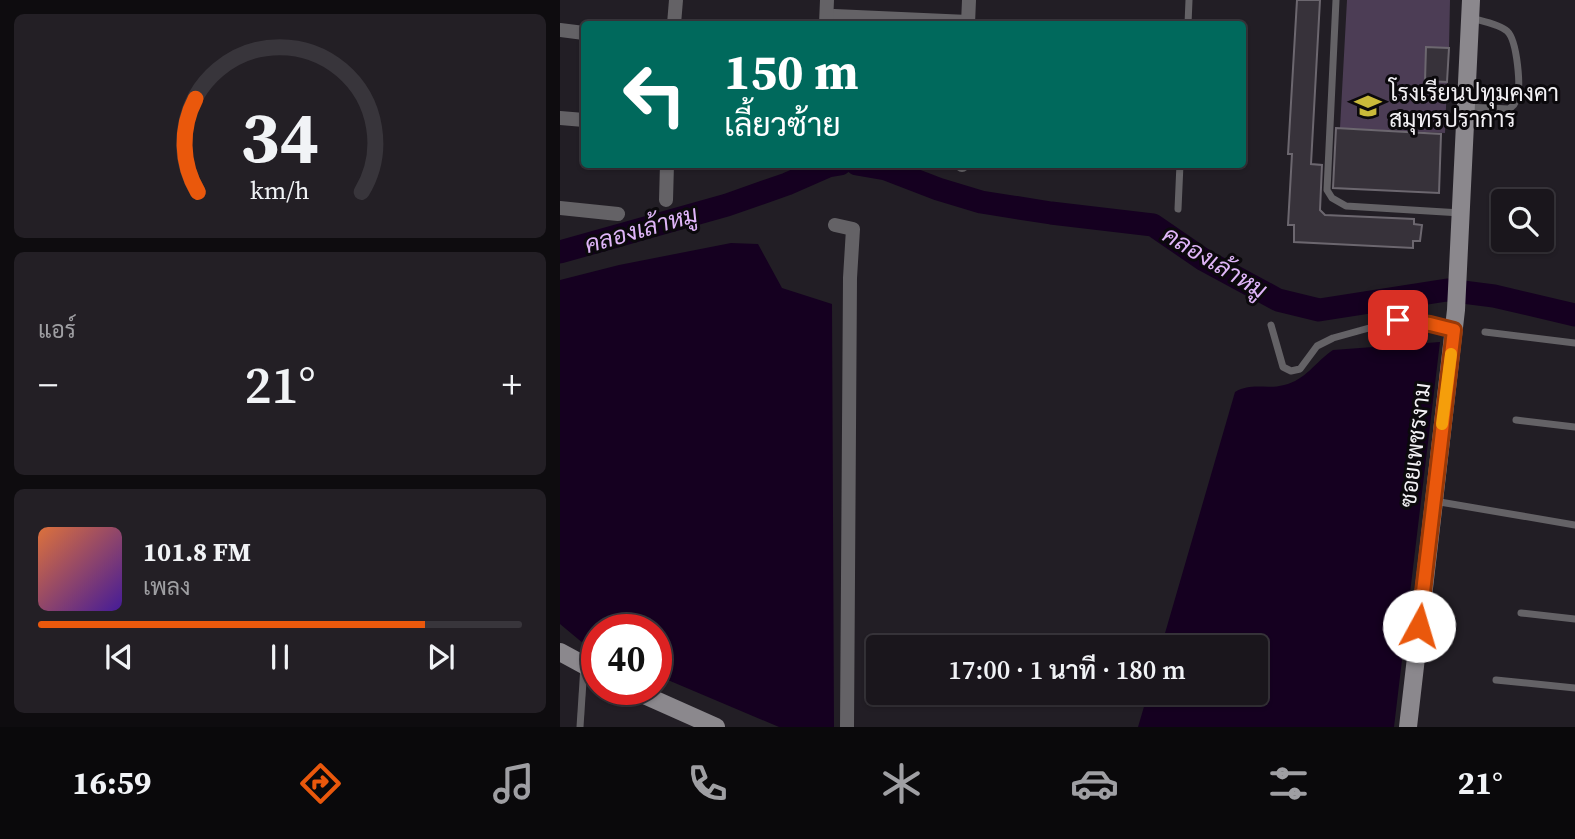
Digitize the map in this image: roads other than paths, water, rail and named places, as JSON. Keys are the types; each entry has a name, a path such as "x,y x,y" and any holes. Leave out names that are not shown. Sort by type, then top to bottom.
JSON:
{"street":[{"path":"674,21 676,0"},
{"path":"828,0 830,20 876,21"},
{"path":"968,21 969,0"},
{"name":"ซอยเพชรงาม","path":"1408,727 1456,310 1471,9"},
{"path":"560,30 581,33"},
{"path":"560,118 581,120"},
{"path":"666,200 667,168"},
{"path":"560,208 618,214"},
{"path":"835,225 853,229 850,278 847,727"},
{"path":"560,652 581,664"},
{"path":"667,705 716,727"}],"lane":[{"path":"1188,21 1189,0"},
{"path":"1336,0 1328,190 1332,198 1346,206 1462,213"},
{"path":"1465,107 1509,109 1516,104 1518,94 1516,52 1512,38 1506,29 1471,9"},
{"path":"1178,209 1180,168"},
{"path":"1271,325 1283,367 1291,371 1300,369 1317,346 1333,338 1398,320 1454,330"},
{"path":"1485,332 1575,343"},
{"path":"1516,420 1575,427"},
{"path":"1433,501 1575,524"},
{"path":"1521,613 1575,619"},
{"path":"1496,680 1575,688"},
{"path":"580,727 584,705"}],"waterway":[{"name":"คลองเล้าหมู","path":"560,252 727,205 823,168"},
{"name":"คลองเล้าหมู","path":"880,168 981,202 1153,225 1204,260 1278,300 1319,310 1447,290 1494,296 1575,315"}],"place":[{"name":"โรงเรียนปทุมคงคา สมุทรปราการ","path":"1368,106"}]}
